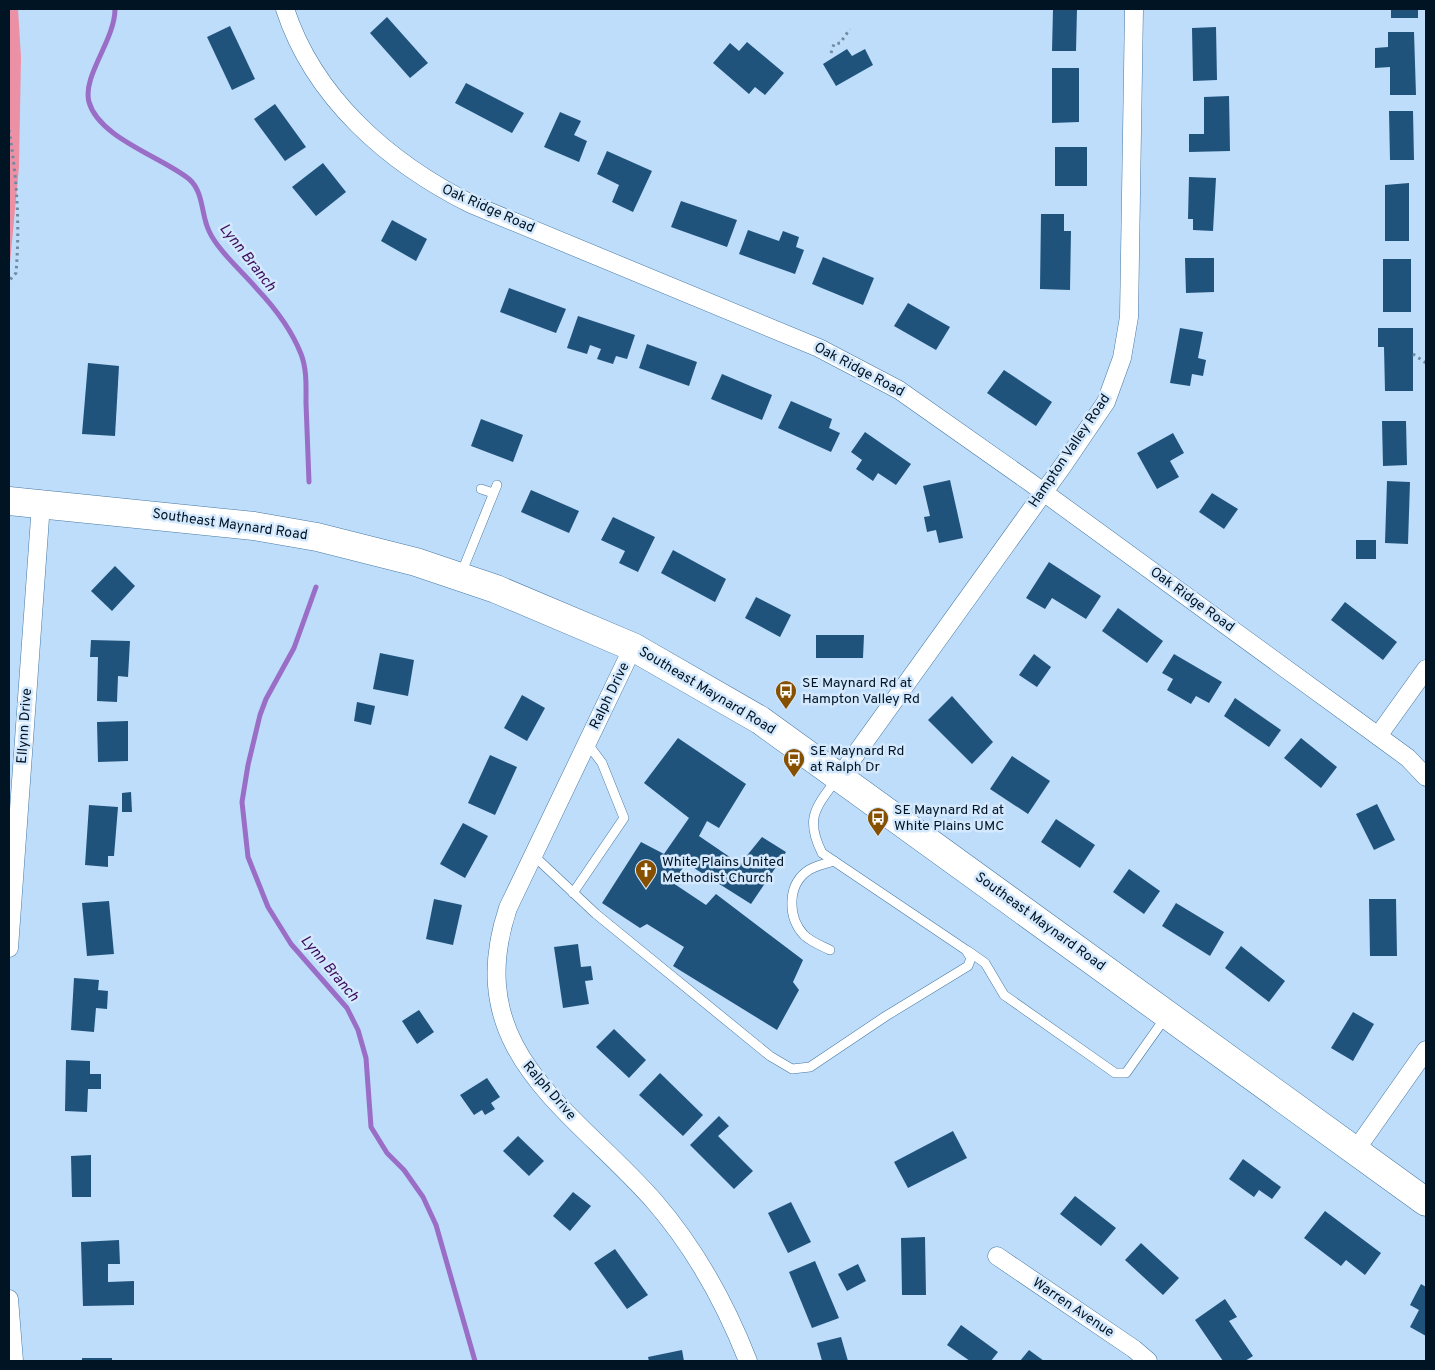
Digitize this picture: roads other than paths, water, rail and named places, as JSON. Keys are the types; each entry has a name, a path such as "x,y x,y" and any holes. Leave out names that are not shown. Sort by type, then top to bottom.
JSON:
{"main road":[{"name":"Southeast Maynard Road","path":"9,501 254,526 325,539 416,562 496,589 633,647 760,720 840,776 1426,1202"}],"street":[{"name":"Oak Ridge Road","path":"285,9 310,61 344,110 398,161 471,204 803,341 860,368 930,411 1043,492 1408,758 1426,777"},
{"name":"Hampton Valley Road","path":"840,776 1106,402 1122,358 1128,333 1134,9"},
{"name":"Ellynn Drive","path":"9,948 41,504"},
{"name":"Ralph Drive","path":"633,647 532,854 508,908 498,944 496,960 498,994 510,1038 522,1061 544,1090 654,1201 675,1227 722,1305 748,1361"},
{"path":"1378,736 1426,669"},
{"path":"1355,1151 1426,1050"},
{"name":"Warren Avenue","path":"997,1256 1134,1349 1148,1361"},
{"path":"9,1299 12,1355"}],"lane":[{"path":"460,577 495,489 481,489"},
{"path":"573,893 624,818 602,763 587,743"},
{"path":"840,776 816,806 812,819 816,841 822,853 985,963 1004,996 1115,1073 1126,1073 1167,1014"},
{"path":"532,854 596,914 762,1050 780,1064 792,1069 810,1067 894,1011 968,966 970,958 966,950"},
{"path":"830,950 804,935 797,924 791,903 795,886 807,871 834,861"}],"waterway":[{"name":"Lynn Branch","path":"115,9 110,33 90,81 89,102 95,115 105,126 133,146 177,171 194,184 200,197 206,225 213,239 224,254 270,304 293,337 301,354 305,372 309,482"},
{"name":"Lynn Branch","path":"316,587 294,648 266,699 260,715 248,765 242,802 248,857 268,907 291,944 347,1008 358,1030 366,1058 371,1127 387,1153 404,1170 423,1197 436,1225 475,1361"}],"place":[{"name":"SE Maynard Rd at Hampton Valley Rd","path":"786,710"},
{"name":"SE Maynard Rd at Ralph Dr","path":"794,778"},
{"name":"SE Maynard Rd at White Plains UMC","path":"878,837"},
{"name":"White Plains United Methodist Church","path":"646,889"}]}
